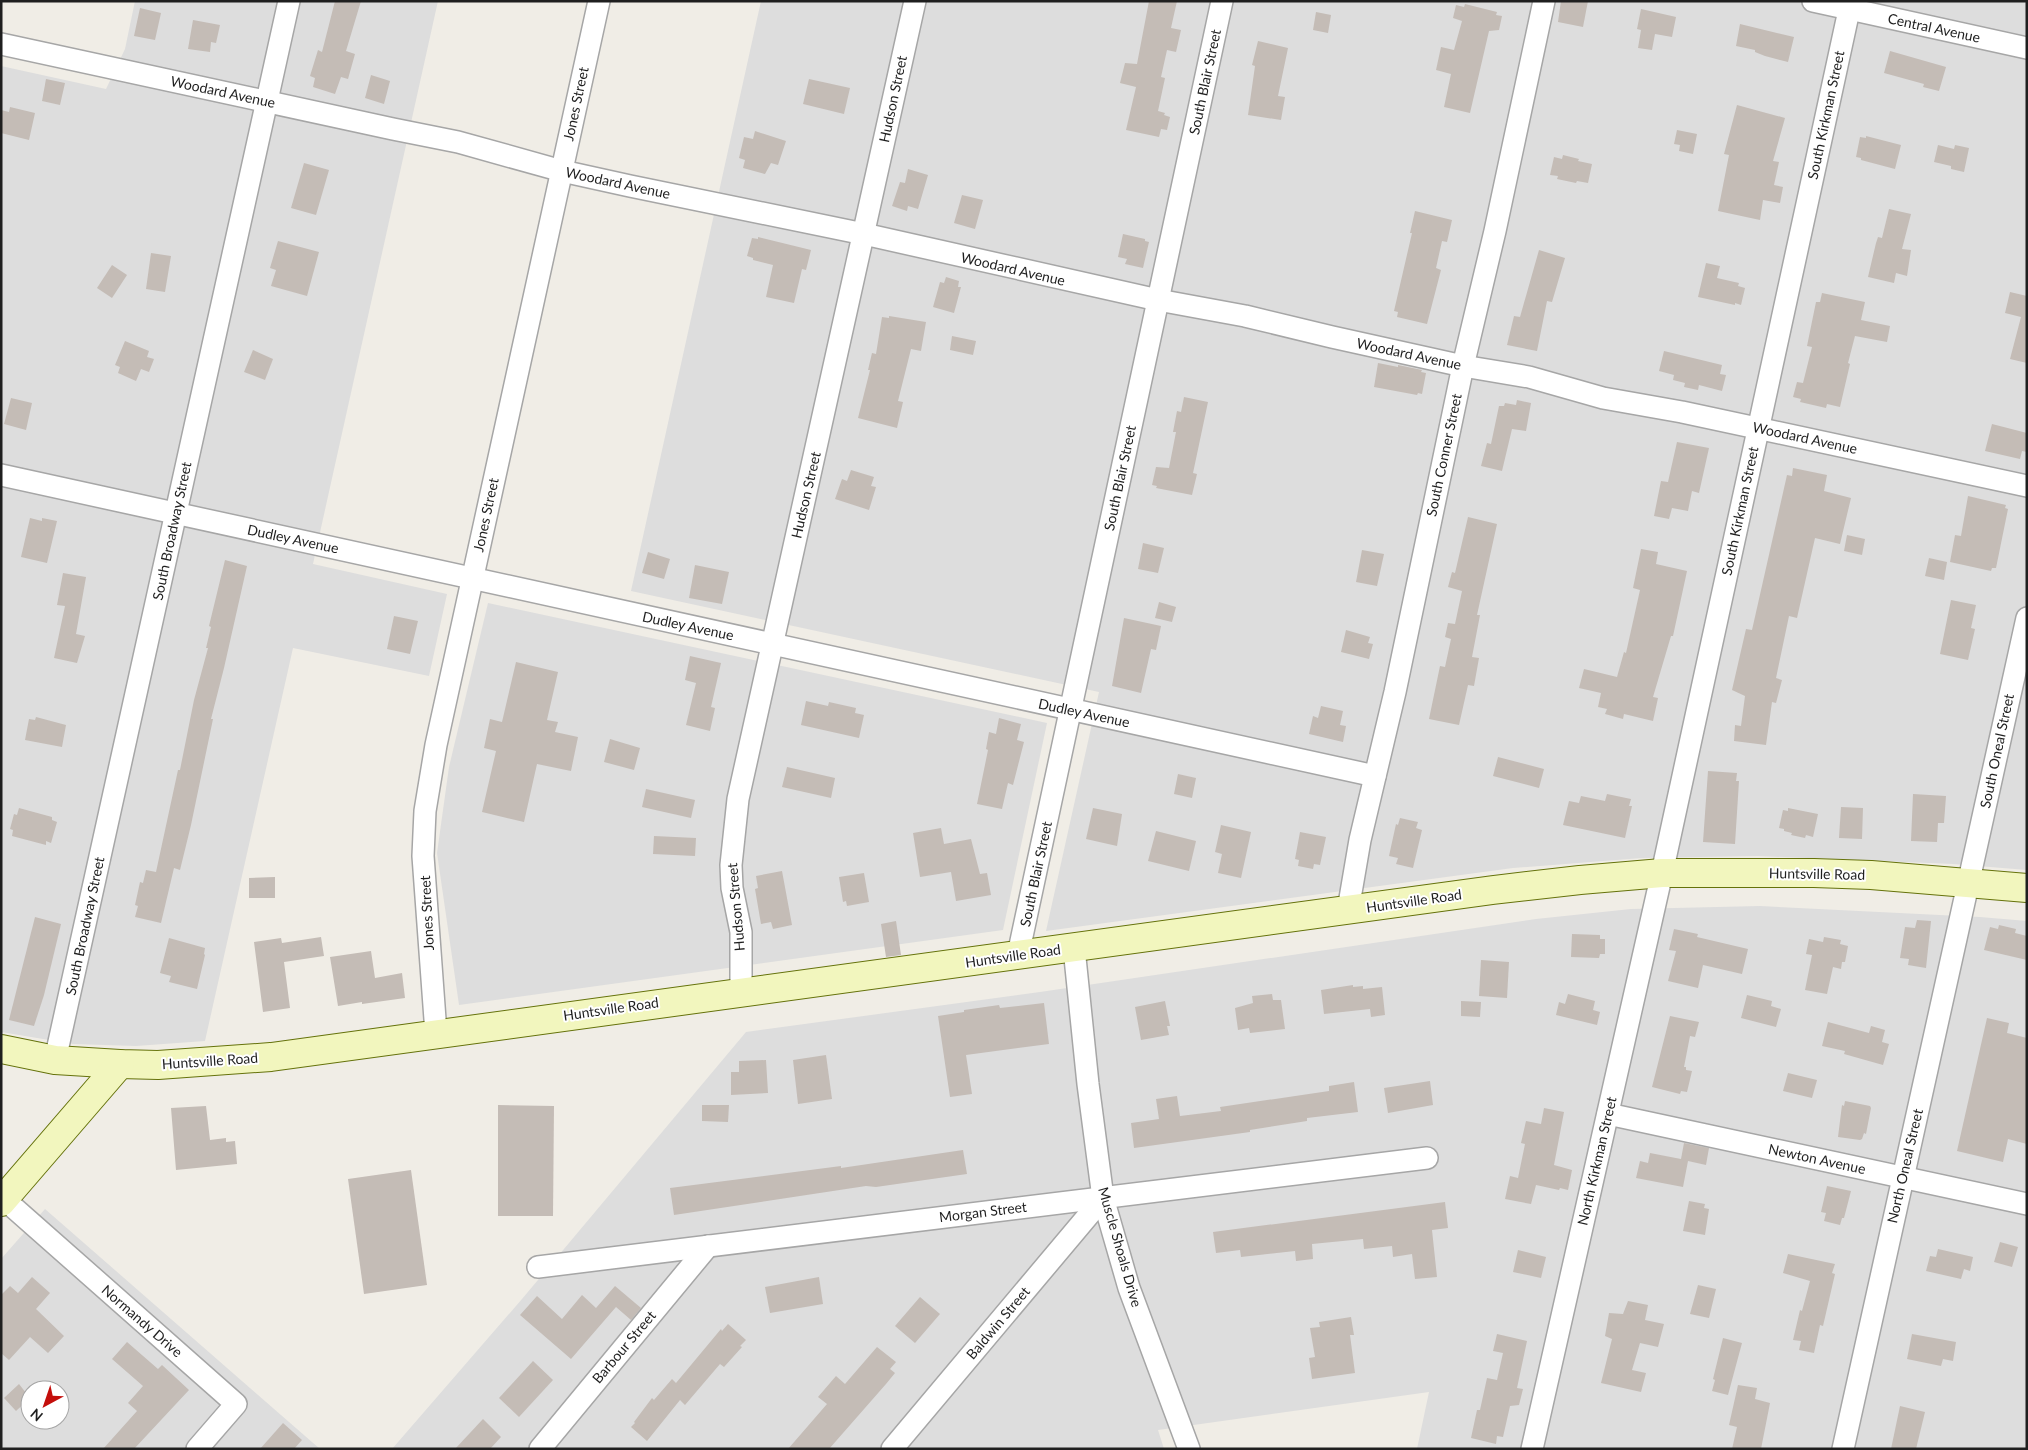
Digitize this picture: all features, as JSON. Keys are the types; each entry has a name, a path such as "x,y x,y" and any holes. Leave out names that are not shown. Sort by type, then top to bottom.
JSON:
{"main road":[{"name":"Huntsville Road","path":"1,1049 55,1060 120,1064 158,1065 226,1062 1542,884 1662,873 1872,875 2027,888"},
{"path":"3,1201 120,1064"}],"street":[{"name":"South Broadway Street","path":"55,1060 289,1"},
{"name":"Jones Street","path":"436,1033 424,875 425,811 436,745 599,1"},
{"name":"Hudson Street","path":"741,992 740,932 730,865 738,799 915,1"},
{"name":"South Blair Street","path":"1018,955 1222,1"},
{"name":"South Conner Street","path":"1348,910 1360,840 1544,1"},
{"name":"Central Avenue","path":"1813,1 1850,5 2027,48"},
{"name":"South Kirkman Street","path":"1662,873 1850,5"},
{"name":"Woodard Avenue","path":"1,44 458,142 562,171 864,234 1158,300 1245,316 1332,338 1463,366 1551,382 1603,398 1758,428 2027,486"},
{"name":"Dudley Avenue","path":"1,475 1375,776"},
{"name":"South Oneal Street","path":"1968,883 2027,618"},
{"name":"North Kirkman Street","path":"1532,1449 1662,873"},
{"name":"North Oneal Street","path":"1843,1449 1968,883"},
{"name":"Muscle Shoals Drive","path":"1074,948 1088,1084 1103,1198 1129,1288 1189,1449"},
{"name":"Newton Avenue","path":"1608,1114 2027,1204"},
{"name":"Morgan Street","path":"538,1266 1427,1158"},
{"name":"Baldwin Street","path":"892,1449 1103,1198"},
{"name":"Normandy Drive","path":"3,1201 236,1404 197,1449"},
{"name":"Barbour Street","path":"540,1449 708,1246"}],"shaded area":[{"path":"135,1 438,1 313,564 447,594 429,676 293,648 205,1041 136,1046 73,1044 1,1032 1,66 106,89 125,49"},
{"path":"761,1 2027,1 2027,870 1953,864 1758,856 1642,858 1513,868 1046,931 1099,692 631,591"},
{"path":"488,603 1047,723 1003,930 459,1005 437,853 449,767"},
{"path":"1760,906 2027,921 2027,1449 1417,1449 1429,1392 1158,1430 1164,1449 392,1449 522,1299 746,1032 1040,992 1536,919 1631,909"},
{"path":"45,1209 320,1449 1,1449 1,1259"}],"building":[{"path":"335,1 361,1 346,51 355,54 348,79 341,77 335,94 313,87 315,78 310,76 318,50 322,52"},
{"path":"1149,1 1177,1 1171,28 1181,30 1176,52 1167,50 1161,77 1165,78 1158,111 1170,117 1167,130 1161,129 1159,137 1126,130 1136,87 1120,83 1125,63 1137,64"},
{"path":"1561,1 1588,1 1583,27 1558,22"},
{"path":"1465,4 1497,12 1496,15 1502,16 1499,30 1489,31 1470,113 1444,107 1451,74 1436,70 1441,47 1454,50 1462,21 1453,18 1456,5 1464,7"},
{"path":"140,8 161,13 155,40 134,36"},
{"path":"1641,9 1676,17 1672,37 1655,34 1652,50 1638,48 1641,30 1637,29"},
{"path":"1316,12 1331,15 1328,33 1313,30"},
{"path":"193,20 220,25 216,43 211,42 210,52 188,49"},
{"path":"1740,24 1794,37 1788,62 1765,56 1755,52 1755,50 1736,46"},
{"path":"1258,41 1288,48 1278,96 1285,97 1281,120 1248,115 1255,66 1252,65"},
{"path":"1890,51 1946,67 1939,91 1923,87 1924,84 1884,73"},
{"path":"371,75 390,81 384,104 365,98"},
{"path":"46,79 65,83 60,105 42,101"},
{"path":"809,79 850,88 844,114 803,104"},
{"path":"1737,105 1785,118 1773,161 1779,162 1774,185 1783,187 1780,203 1763,200 1760,220 1718,211 1729,155 1724,154"},
{"path":"10,107 35,113 29,140 1,133 1,110 9,112"},
{"path":"1677,130 1697,134 1693,154 1679,151 1680,145 1674,144"},
{"path":"755,131 786,141 778,165 771,163 765,174 743,168 745,160 739,158 744,137 753,139"},
{"path":"1866,136 1901,145 1895,169 1856,157 1860,137 1866,138"},
{"path":"1938,145 1954,149 1955,145 1969,148 1964,172 1951,169 1951,166 1934,162"},
{"path":"1563,155 1592,164 1588,183 1577,181 1576,183 1557,179 1558,176 1550,175 1554,157 1562,159"},
{"path":"304,163 329,170 316,215 291,208"},
{"path":"908,169 928,175 918,209 908,206 907,211 892,206 900,182 905,183"},
{"path":"962,195 983,200 975,229 954,223"},
{"path":"1889,209 1911,214 1902,249 1911,250 1907,276 1896,273 1894,283 1868,277 1876,243 1878,237 1882,238"},
{"path":"1415,211 1452,220 1447,242 1442,241 1436,268 1441,270 1427,324 1397,317 1398,312 1394,311 1412,233 1410,233"},
{"path":"1123,234 1145,239 1145,241 1149,242 1143,268 1125,264 1127,259 1118,257"},
{"path":"758,237 811,250 806,270 802,269 794,303 766,297 773,265 753,260 753,258 747,256 752,238 758,239"},
{"path":"278,241 319,252 307,296 271,286 276,270 270,268"},
{"path":"1539,250 1565,258 1552,302 1547,301 1537,351 1507,345 1514,316 1520,317"},
{"path":"151,253 171,256 165,292 146,289"},
{"path":"1706,263 1720,266 1717,278 1739,283 1738,286 1745,288 1741,305 1698,297"},
{"path":"112,265 127,275 112,298 97,288"},
{"path":"946,277 959,281 958,287 961,287 954,313 933,307 940,282 944,283"},
{"path":"2010,292 2027,296 2027,363 2010,359 2021,317 2005,313"},
{"path":"1822,293 1865,302 1861,320 1890,326 1887,342 1855,336 1840,407 1827,404 1826,408 1800,402 1801,399 1793,397 1797,382 1803,383 1812,347 1807,346 1816,302 1820,302"},
{"path":"889,316 926,322 921,351 911,349 898,401 903,402 897,428 858,418 870,370 868,370 872,353 876,354 882,317 889,318"},
{"path":"952,336 976,341 973,355 950,350"},
{"path":"125,341 149,351 147,357 154,359 149,372 141,369 136,381 118,373 120,367 115,365"},
{"path":"253,350 273,359 265,380 244,372"},
{"path":"1664,351 1722,365 1720,374 1726,375 1722,391 1699,385 1698,390 1684,387 1685,383 1673,380 1674,375 1659,371"},
{"path":"1378,363 1422,370 1421,372 1426,373 1422,394 1418,393 1417,395 1374,387"},
{"path":"1184,397 1208,402 1193,473 1197,474 1192,495 1156,488 1157,486 1152,485 1156,467 1169,468 1176,432 1173,432 1177,411 1181,412"},
{"path":"11,398 32,403 26,430 4,424"},
{"path":"1517,400 1531,403 1526,431 1512,429 1502,471 1481,466 1487,443 1491,444 1499,406 1504,406 1505,403 1516,405"},
{"path":"1992,424 2027,433 2027,452 2022,451 2020,459 1985,451"},
{"path":"1677,442 1709,448 1699,493 1692,491 1688,511 1672,508 1669,519 1654,516 1661,481 1668,482"},
{"path":"1793,468 1827,475 1824,491 1851,498 1840,544 1815,538 1797,618 1789,616 1776,678 1782,680 1776,703 1772,702 1766,745 1734,741 1735,725 1741,726 1745,696 1732,690 1746,629 1752,630 1787,475 1792,476"},
{"path":"851,470 874,477 871,486 876,487 869,510 835,499 842,479 847,481"},
{"path":"1968,496 2006,505 2005,508 2008,509 1996,568 1992,568 1991,571 1950,562 1955,535 1961,536"},
{"path":"1468,517 1497,524 1477,615 1480,615 1472,657 1479,658 1474,686 1468,685 1459,725 1429,719 1440,666 1445,667 1451,639 1445,637 1448,623 1455,624 1462,591 1448,587 1452,572 1455,573"},
{"path":"30,518 42,521 42,518 57,521 47,563 21,557"},
{"path":"1847,535 1865,539 1862,555 1844,551"},
{"path":"1143,543 1164,548 1158,573 1138,569"},
{"path":"1641,549 1658,552 1656,564 1687,571 1673,636 1671,636 1653,697 1658,698 1653,721 1624,714 1623,719 1605,714 1607,709 1598,707 1601,693 1579,688 1584,669 1617,677 1624,652 1626,653 1640,590 1633,588"},
{"path":"1362,550 1384,554 1377,586 1356,582"},
{"path":"648,552 670,559 664,579 642,573"},
{"path":"1929,558 1947,562 1944,580 1925,576"},
{"path":"225,560 247,566 211,719 213,719 191,825 180,870 174,868 161,923 135,917 138,906 135,905 140,882 143,883 146,870 156,872 194,700 208,648 206,648 211,627 209,626"},
{"path":"695,565 729,572 722,604 689,598"},
{"path":"63,573 86,577 76,634 85,636 77,663 54,658 65,606 57,605"},
{"path":"1951,600 1976,605 1971,628 1975,629 1968,660 1940,654"},
{"path":"1159,602 1176,607 1172,622 1155,618"},
{"path":"394,616 418,621 410,654 387,649"},
{"path":"1124,618 1161,626 1156,650 1151,649 1141,693 1112,686"},
{"path":"1346,630 1370,637 1368,643 1373,644 1369,659 1341,652"},
{"path":"690,656 721,663 711,707 715,708 710,731 686,725 696,683 685,680"},
{"path":"516,662 558,672 547,720 558,722 555,732 578,737 571,771 537,764 524,822 482,812 496,751 484,748 490,719 502,722"},
{"path":"806,701 828,706 829,702 856,708 855,713 864,715 859,738 801,725"},
{"path":"1321,706 1343,711 1340,725 1346,726 1343,742 1309,734 1313,716 1318,718"},
{"path":"36,717 66,725 62,747 25,740 29,719 35,720"},
{"path":"999,718 1021,724 1017,740 1024,742 1013,785 1008,783 1002,809 977,804 988,750 986,749 989,732 996,734"},
{"path":"610,739 640,748 634,770 604,762"},
{"path":"1498,757 1544,769 1539,788 1493,776"},
{"path":"787,767 835,778 831,798 782,787"},
{"path":"1708,771 1737,773 1736,781 1739,781 1735,844 1703,842"},
{"path":"1178,774 1196,778 1192,798 1174,794"},
{"path":"646,789 695,800 691,818 642,807"},
{"path":"1607,794 1631,799 1629,806 1632,806 1625,838 1563,825 1569,801 1579,803 1581,796 1605,801"},
{"path":"1913,794 1946,796 1944,823 1938,823 1937,842 1911,841"},
{"path":"1841,807 1863,808 1862,839 1839,838"},
{"path":"19,808 52,817 52,820 57,822 51,843 46,841 46,845 12,836 13,830 10,829 14,814 17,815"},
{"path":"1093,808 1122,814 1117,846 1086,839"},
{"path":"1788,808 1818,814 1813,837 1806,835 1805,838 1791,835 1792,833 1779,828 1783,810 1788,811"},
{"path":"1400,818 1418,822 1416,828 1422,830 1413,868 1396,864 1398,858 1389,856 1396,824 1398,825"},
{"path":"1221,825 1251,832 1241,878 1218,873 1222,854 1215,852"},
{"path":"941,828 944,844 971,839 980,874 987,873 991,895 956,901 951,872 920,877 913,833"},
{"path":"1156,831 1196,841 1189,871 1148,861"},
{"path":"1300,832 1326,837 1320,865 1314,864 1313,869 1298,866 1299,860 1295,859"},
{"path":"654,836 696,838 695,856 653,854"},
{"path":"782,871 792,925 773,929 771,922 761,924 755,889 758,888 756,876"},
{"path":"864,873 869,902 847,906 846,901 843,902 839,877"},
{"path":"275,877 275,898 249,898 249,878"},
{"path":"35,917 61,924 44,995 34,1026 9,1020"},
{"path":"1917,920 1931,921 1926,968 1908,965 1909,959 1900,958 1905,927 1915,928"},
{"path":"896,921 901,955 886,957 881,924"},
{"path":"1999,925 2016,929 2015,933 2027,936 2027,960 1984,950 1990,927 1998,929"},
{"path":"1674,929 1698,934 1697,937 1748,949 1742,974 1703,965 1698,988 1668,981 1676,951 1669,950"},
{"path":"1572,934 1600,935 1600,939 1605,939 1605,954 1600,954 1599,958 1571,957"},
{"path":"321,937 324,956 284,962 290,1008 263,1012 254,942 281,938 282,943"},
{"path":"1824,937 1841,940 1840,944 1848,946 1845,962 1842,962 1841,969 1833,967 1827,994 1805,990 1812,955 1806,954 1809,939 1823,942"},
{"path":"169,938 205,948 197,989 169,982 171,976 160,973"},
{"path":"371,951 375,978 402,973 405,998 338,1006 330,957"},
{"path":"1481,960 1509,962 1507,998 1479,996"},
{"path":"1353,985 1353,987 1363,986 1363,989 1382,987 1385,1015 1371,1017 1370,1009 1324,1014 1321,990"},
{"path":"1272,994 1273,1000 1281,1000 1285,1029 1250,1033 1249,1028 1238,1030 1235,1008 1253,1003 1252,996"},
{"path":"1568,994 1595,1001 1593,1010 1600,1012 1597,1025 1556,1015 1559,1002 1565,1004"},
{"path":"1747,995 1772,1001 1771,1006 1781,1009 1776,1027 1741,1018"},
{"path":"1165,1001 1170,1026 1167,1026 1169,1035 1141,1040 1135,1007"},
{"path":"1461,1001 1481,1002 1480,1017 1461,1016"},
{"path":"1044,1003 1049,1044 966,1055 972,1094 950,1097 938,1016 999,1005 1000,1008"},
{"path":"1670,1016 1699,1022 1695,1037 1690,1036 1684,1067 1686,1067 1686,1070 1692,1071 1687,1092 1681,1091 1680,1094 1652,1087"},
{"path":"1987,1018 2009,1023 2007,1033 2027,1038 2027,1144 2008,1139 2003,1162 1957,1151"},
{"path":"1828,1022 1869,1033 1871,1026 1885,1030 1882,1042 1889,1044 1883,1065 1844,1054 1845,1051 1822,1046"},
{"path":"826,1055 832,1099 798,1104 793,1060"},
{"path":"766,1060 768,1093 731,1095 731,1072 739,1072 739,1061"},
{"path":"1788,1073 1817,1080 1812,1098 1783,1091"},
{"path":"1430,1081 1433,1105 1388,1113 1384,1088"},
{"path":"1354,1082 1358,1112 1307,1118 1307,1121 1250,1130 1250,1132 1134,1148 1131,1123 1159,1119 1156,1099 1177,1096 1180,1116 1221,1111 1220,1107 1329,1091 1329,1086"},
{"path":"1845,1101 1870,1106 1871,1108 1866,1134 1864,1133 1860,1140 1838,1137 1842,1105 1844,1106"},
{"path":"498,1105 554,1106 553,1216 498,1216"},
{"path":"702,1105 729,1105 728,1122 702,1121"},
{"path":"206,1106 210,1140 226,1138 226,1142 235,1141 237,1164 176,1170 171,1108"},
{"path":"1544,1108 1564,1112 1554,1165 1572,1170 1568,1190 1536,1185 1531,1204 1505,1199 1510,1176 1518,1178 1525,1144 1521,1143 1526,1121 1541,1124"},
{"path":"1684,1143 1709,1148 1706,1165 1688,1161 1683,1187 1636,1178 1640,1161 1648,1163 1650,1153 1681,1159"},
{"path":"963,1150 967,1174 876,1187 866,1186 674,1215 670,1188 841,1166 841,1168"},
{"path":"411,1170 427,1285 364,1294 348,1179"},
{"path":"1827,1186 1851,1191 1844,1218 1842,1218 1840,1225 1824,1221 1826,1213 1821,1212"},
{"path":"1689,1201 1705,1204 1704,1208 1709,1209 1705,1235 1683,1231"},
{"path":"1445,1202 1448,1228 1432,1230 1437,1277 1415,1279 1412,1254 1393,1257 1392,1246 1364,1249 1363,1239 1312,1244 1313,1259 1296,1261 1295,1251 1241,1257 1240,1250 1216,1253 1213,1232"},
{"path":"2000,1242 2018,1247 2012,1267 1994,1262"},
{"path":"1938,1249 1973,1257 1970,1271 1964,1269 1961,1279 1926,1271 1930,1256 1936,1257"},
{"path":"1518,1250 1546,1257 1541,1278 1513,1272"},
{"path":"1788,1254 1835,1264 1832,1273 1835,1274 1823,1326 1820,1325 1814,1353 1799,1350 1801,1341 1793,1340 1800,1310 1802,1311 1810,1281 1783,1273"},
{"path":"32,1277 50,1293 36,1309 64,1336 48,1353 30,1337 9,1360 1,1353 1,1295 10,1286 18,1293"},
{"path":"819,1277 823,1304 770,1313 765,1287"},
{"path":"1698,1285 1716,1289 1709,1318 1690,1314"},
{"path":"615,1286 641,1308 631,1320 616,1307 571,1359 520,1315 537,1296 562,1319 582,1295 596,1308"},
{"path":"920,1297 940,1314 915,1343 895,1326"},
{"path":"1628,1301 1648,1305 1645,1320 1664,1324 1658,1347 1640,1343 1632,1370 1646,1373 1641,1392 1601,1383 1612,1339 1605,1336 1609,1313 1623,1314"},
{"path":"1351,1317 1354,1335 1350,1335 1355,1373 1312,1379 1309,1358 1315,1357 1310,1328 1320,1327 1319,1322"},
{"path":"728,1324 746,1340 740,1346 742,1347 724,1367 720,1364 685,1405 680,1400 647,1441 631,1427 634,1422 652,1398 654,1400 672,1379 676,1383 721,1329 722,1331"},
{"path":"1497,1334 1527,1341 1517,1388 1523,1389 1519,1405 1510,1406 1503,1437 1497,1436 1496,1444 1471,1438 1487,1378 1497,1380 1503,1353 1493,1351"},
{"path":"1912,1334 1956,1342 1953,1361 1943,1359 1941,1366 1907,1359"},
{"path":"1723,1338 1742,1343 1728,1395 1712,1391"},
{"path":"127,1342 158,1369 162,1365 189,1390 134,1449 103,1449 137,1411 128,1403 143,1386 112,1359"},
{"path":"877,1347 896,1362 890,1369 895,1373 886,1384 829,1449 788,1449 827,1404 818,1397 836,1376 845,1384"},
{"path":"533,1361 553,1380 519,1417 499,1398"},
{"path":"19,1384 20,1407 16,1411 4,1398"},
{"path":"1738,1385 1757,1388 1755,1399 1770,1403 1761,1449 1732,1449 1737,1427 1729,1425"},
{"path":"1900,1406 1925,1412 1916,1449 1891,1449"},
{"path":"483,1419 501,1437 490,1449 455,1449"},
{"path":"283,1423 302,1440 294,1449 260,1449"}]}
